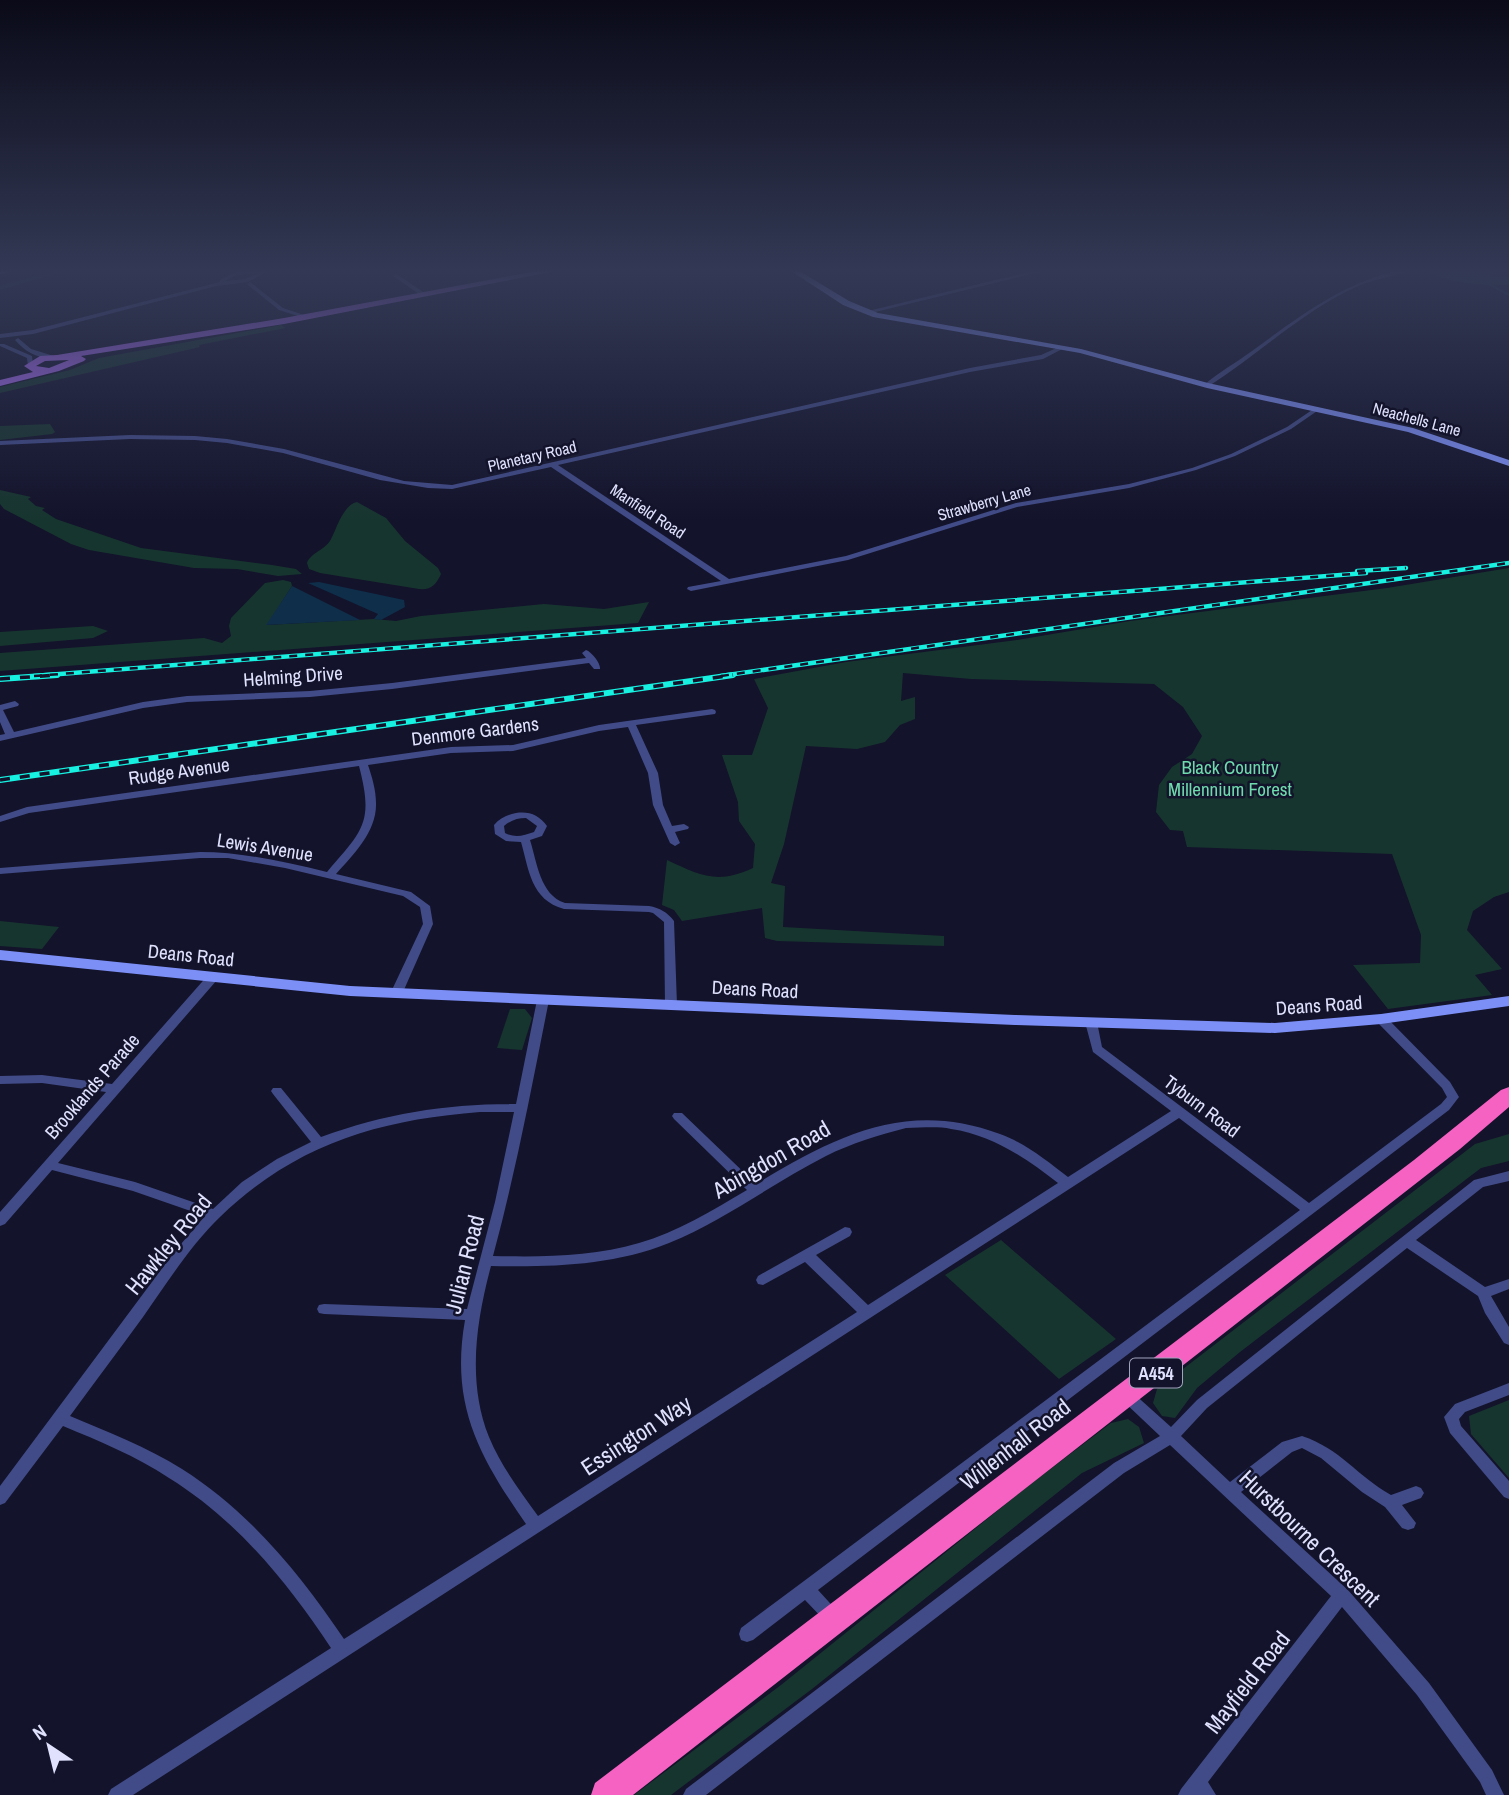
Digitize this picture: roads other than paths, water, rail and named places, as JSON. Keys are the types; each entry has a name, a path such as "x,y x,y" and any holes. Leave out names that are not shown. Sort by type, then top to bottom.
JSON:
{"highway":[{"name":"Willenhall Road","path":"607,1795 1127,1396 1298,1260 1459,1139 1509,1095"},
{"name":"Willenhall Road","path":"1459,1139 1509,1114"}],"main road":[{"path":"0,382 36,360 89,353"},
{"path":"0,382 52,370 102,353"},
{"path":"57,357 68,358 71,363"},
{"path":"29,366 35,370 52,370"}],"street":[{"path":"20,353 30,357 29,366"},
{"path":"37,353 57,357"},
{"name":"Planetary Road","path":"0,443 109,435 198,438 278,450 406,484 468,485 1052,353"},
{"name":"Neachells Lane","path":"1082,353 1432,436 1509,463"},
{"path":"1207,384 1252,353"},
{"name":"Strawberry Lane","path":"691,589 862,554 1007,507 1129,486 1194,469 1233,456 1278,434 1317,409"},
{"name":"Manfield Road","path":"553,465 728,582"},
{"name":"Helming Drive","path":"0,738 143,705 187,699 310,694 591,660"},
{"path":"11,736 0,710 15,704"},
{"name":"Denmore Gardens","path":"363,762 451,750 513,748 583,731 712,712"},
{"path":"631,724 653,773 658,805 675,843"},
{"path":"328,876 354,847 370,817 371,797 363,762"},
{"name":"Rudge Avenue","path":"0,819 27,810 363,762"},
{"path":"669,830 684,827"},
{"path":"525,839 544,894 551,903 564,906 649,909 657,911 669,921 671,1005"},
{"name":"Lewis Avenue","path":"0,871 214,855 285,865 407,894 425,906 428,924 397,992"},
{"name":"Deans Road","path":"0,955 350,991 1275,1028 1381,1019 1509,1001"},
{"name":"Brooklands Parade","path":"1,1220 213,977"},
{"name":"Julian Road","path":"536,1526 500,1474 480,1432 472,1408 468,1361 472,1315 522,1108 543,1000"},
{"name":"Willenhall Road","path":"747,1634 1445,1107 1453,1097 1446,1084 1381,1019"},
{"name":"Tyburn Road","path":"1091,1022 1097,1049 1308,1209"},
{"path":"0,1080 42,1079 116,1089"},
{"path":"278,1091 319,1143"},
{"name":"Hawkley Road","path":"0,1498 214,1214 268,1171 319,1143 370,1124 420,1113 471,1108 522,1108"},
{"name":"Essington Way","path":"117,1795 1179,1112"},
{"path":"678,1116 756,1191"},
{"name":"Abingdon Road","path":"487,1261 556,1262 617,1255 685,1231 849,1138 884,1127 920,1124 962,1128 995,1137 1025,1153 1067,1183"},
{"path":"49,1165 135,1187 214,1214"},
{"path":"692,1795 1119,1468 1170,1438 1202,1404 1479,1183 1509,1177"},
{"path":"763,1280 845,1232"},
{"path":"1406,1240 1483,1293 1490,1310 1509,1339"},
{"path":"806,1254 867,1314"},
{"path":"1483,1293 1509,1284"},
{"path":"324,1308 472,1315"},
{"path":"1509,1389 1460,1408 1451,1417 1455,1429 1509,1492"},
{"name":"Hurstbourne Crescent","path":"1127,1396 1342,1595 1423,1689 1486,1776 1495,1795"},
{"path":"60,1418 122,1444 159,1464 222,1507 285,1570 342,1650"},
{"path":"1229,1492 1287,1447 1301,1442 1313,1445 1328,1455 1365,1487 1390,1502 1408,1523"},
{"path":"1390,1502 1416,1493"},
{"path":"806,1589 835,1620"},
{"name":"Mayfield Road","path":"1197,1791 1342,1595"}],"water":[{"path":"319,582 404,600 405,607 381,620 374,619 378,614 308,583"},
{"path":"292,586 360,620 266,625"}],"railway":[{"path":"721,676 1509,563"},
{"path":"1357,571 1406,568"},
{"path":"34,676 1366,573"},
{"path":"0,679 57,675"},
{"path":"0,780 733,675"}],"park label":[{"name":"Black Country Millennium Forest","path":"1230,778"}]}
